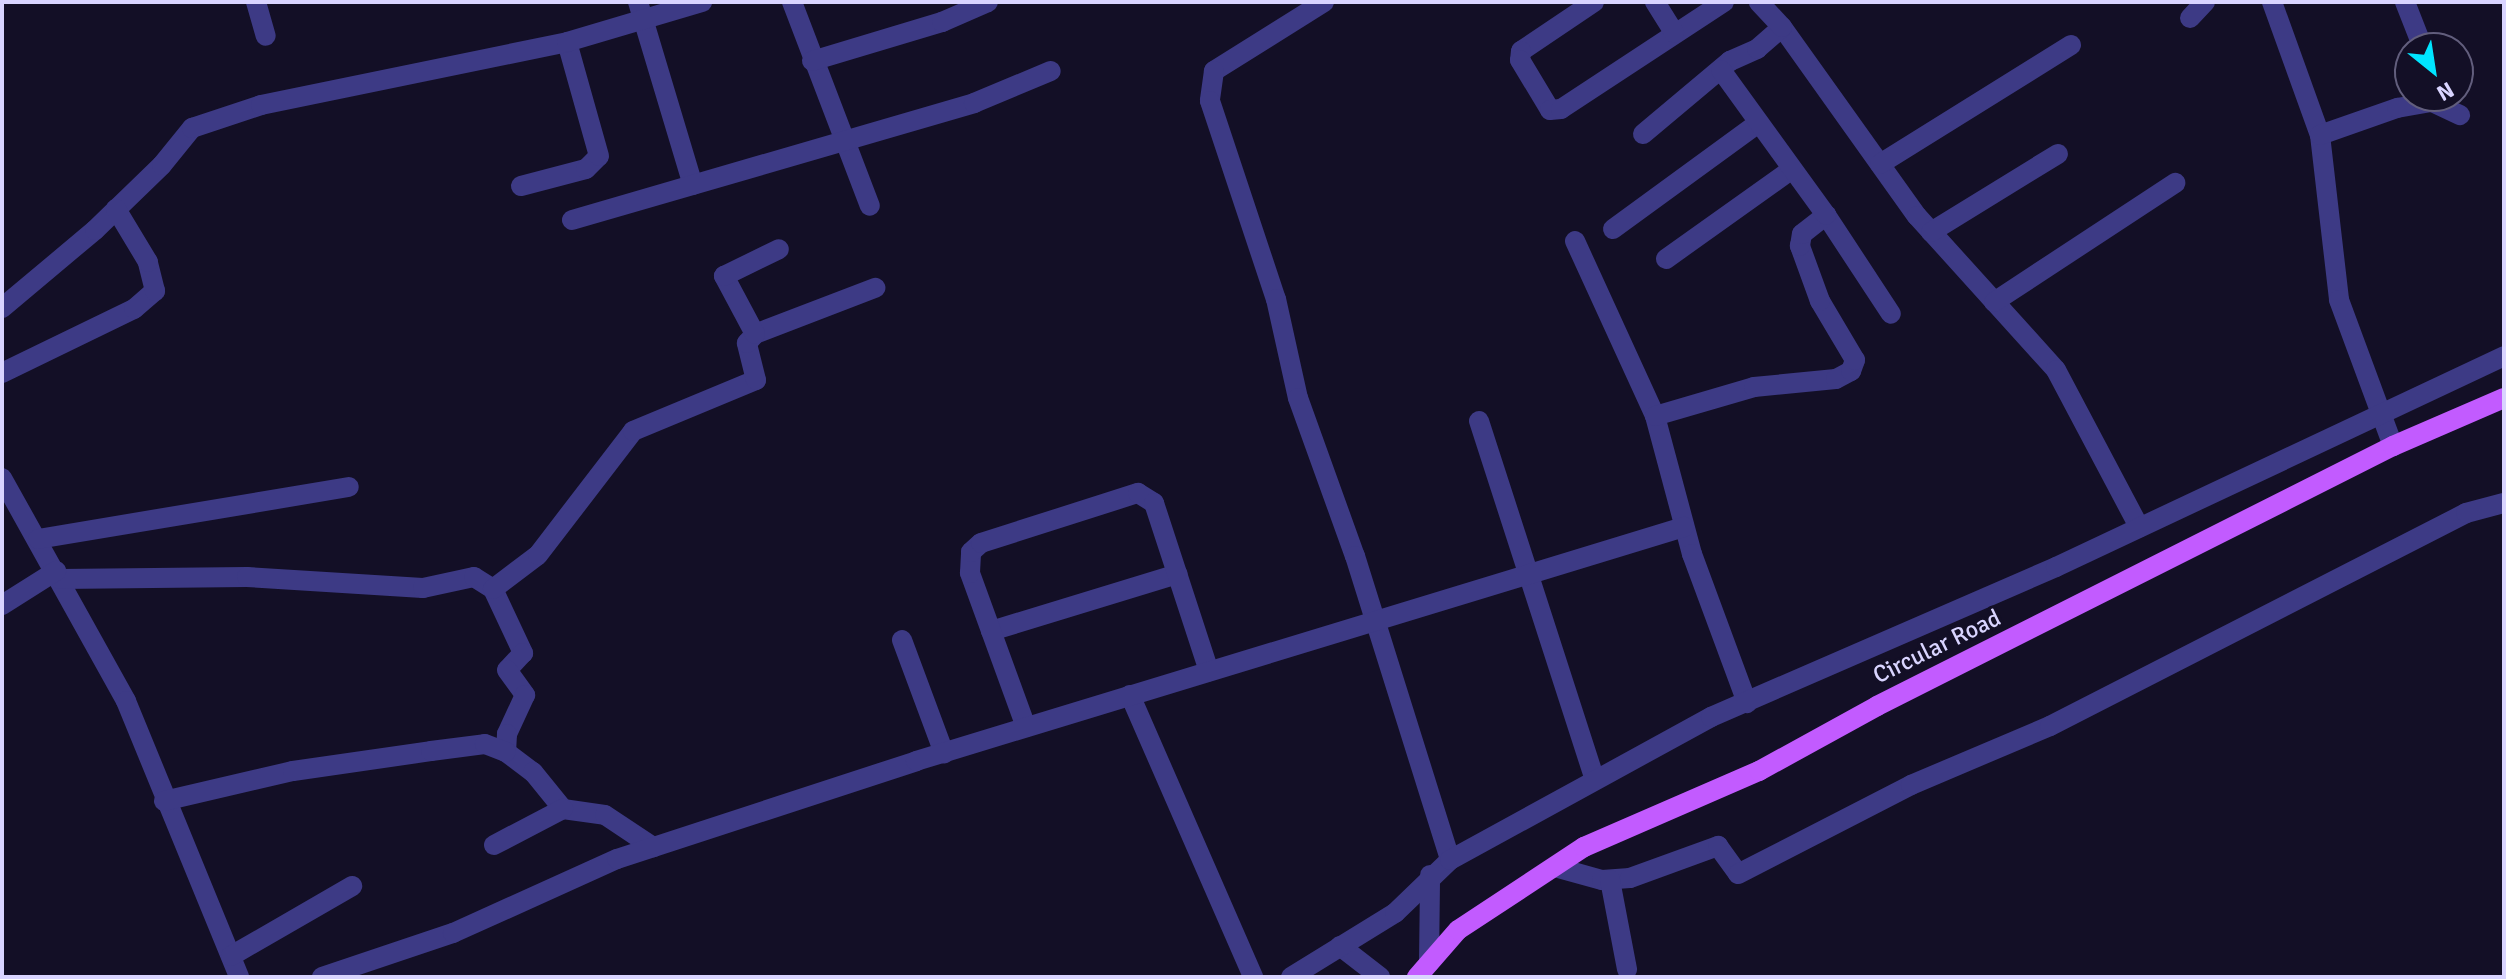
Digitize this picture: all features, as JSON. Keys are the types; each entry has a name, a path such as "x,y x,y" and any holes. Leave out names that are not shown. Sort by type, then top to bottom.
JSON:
{"main road":[{"name":"Circular Road","path":"1423,970 1458,930 1584,847 1759,771 1877,706 2393,446 2504,398"}],"street":[{"path":"256,2 266,36"},
{"path":"2,308 116,209 192,128 261,105 567,42 640,9 702,2"},
{"path":"792,2 870,206"},
{"path":"812,61 942,22 988,2"},
{"path":"1324,2 1214,71 1210,101 1276,299 1298,398 1375,622 1450,860"},
{"path":"1594,2 1521,51 1520,60 1550,110 1561,109 1724,2"},
{"path":"1655,2 1674,32"},
{"path":"1759,2 1782,27 1931,232 2056,370 2139,527"},
{"path":"2190,18 2205,2"},
{"path":"2272,2 2320,135 2339,300 2393,446"},
{"path":"2405,2 2417,32"},
{"path":"640,9 693,185"},
{"path":"1643,134 1721,70 1757,49 1782,27"},
{"path":"521,186 586,169 599,156 567,42"},
{"path":"1880,164 2071,45"},
{"path":"1721,70 1757,124 1826,215 1891,314"},
{"path":"572,220 974,103 1051,71"},
{"path":"2320,135 2394,109"},
{"path":"1613,229 1757,124"},
{"path":"1931,232 2058,154"},
{"path":"1666,259 1791,170"},
{"path":"1994,302 2175,183"},
{"path":"2,373 134,309 155,291 148,262 116,209"},
{"path":"1655,416 1754,387 1836,379 1851,371 1855,360 1820,301 1800,246 1802,234 1826,215"},
{"path":"1575,241 1655,416 1684,527 1747,703"},
{"path":"755,334 724,276 779,249"},
{"path":"493,589 538,555 633,431 756,380 747,343 755,334 875,288"},
{"path":"1291,977 1395,913 1430,875 1450,860 1595,780 1747,703 2139,527 2208,491 2384,417 2504,356"},
{"path":"1479,421 1595,780"},
{"path":"2,478 126,701 164,801 239,977"},
{"path":"38,539 349,487"},
{"path":"1026,727 970,573 971,552 981,543 1138,493 1154,503 1209,671"},
{"path":"1555,867 1610,880 1630,878 1718,846 1738,874 1911,785 2091,705 2466,513 2504,503"},
{"path":"322,977 453,933 653,847 1026,727 1684,527"},
{"path":"991,631 1177,574"},
{"path":"2,605 58,575 247,577 423,588 474,577 493,589 523,653 507,670 525,695 507,734 506,752"},
{"path":"902,640 944,753"},
{"path":"1130,695 1253,977"},
{"path":"164,801 255,778 485,744 506,752 533,772 563,809"},
{"path":"494,845 563,809 605,815 653,847"},
{"path":"1423,970 1430,875"},
{"path":"1610,880 1627,969"},
{"path":"231,956 352,886"},
{"path":"1340,946 1380,977"}]}
